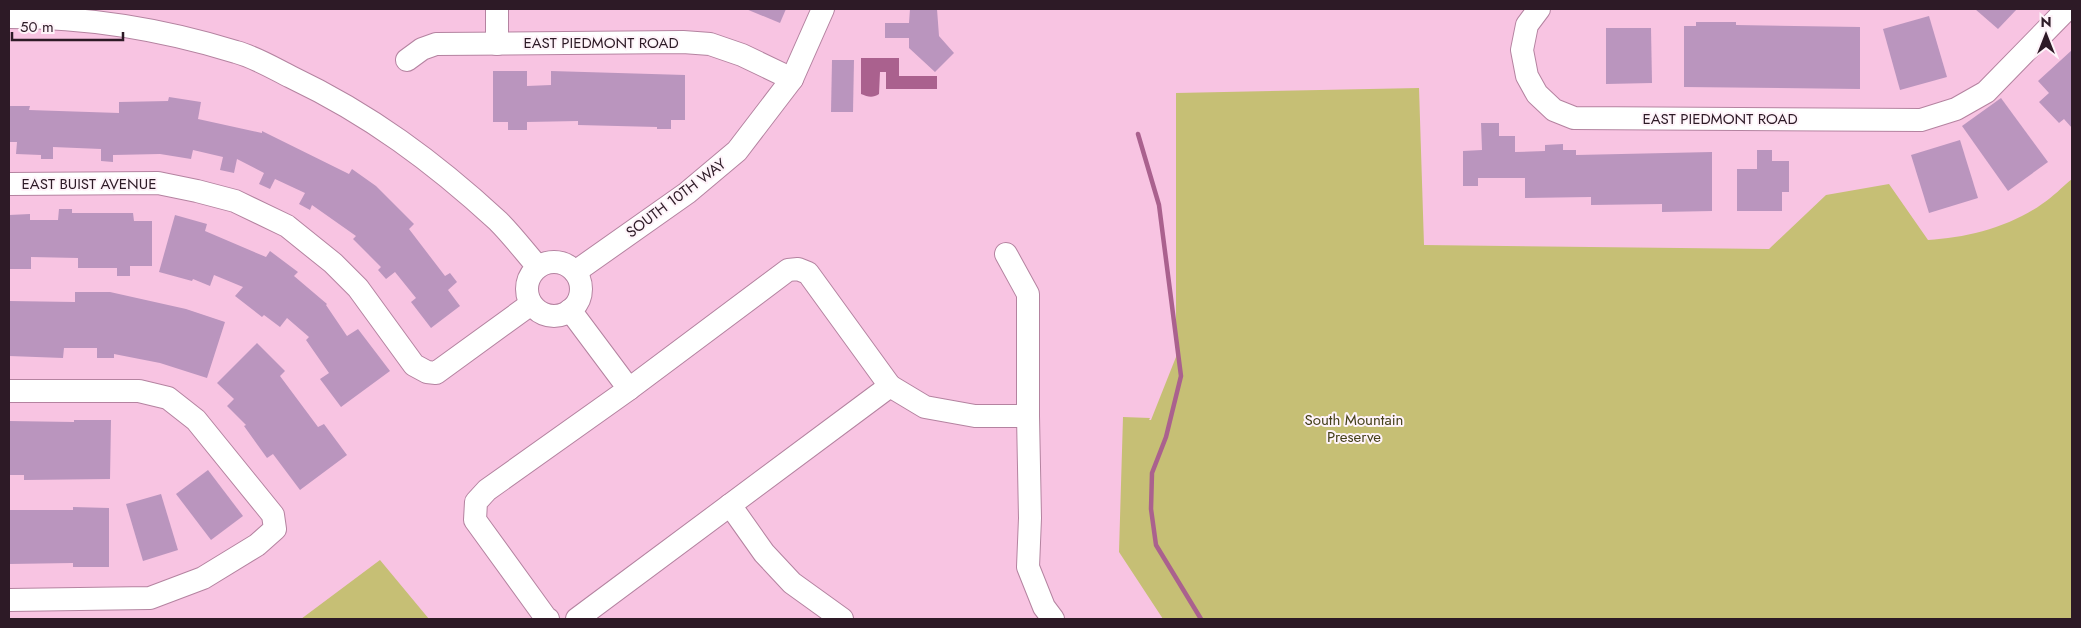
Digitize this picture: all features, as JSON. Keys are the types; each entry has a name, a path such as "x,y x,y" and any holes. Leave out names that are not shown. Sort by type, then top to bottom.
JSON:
{"street":[{"path":"497,9 497,44"},
{"name":"SOUTH 10TH WAY","path":"575,272 687,193 737,151 792,79 823,9"},
{"name":"EAST PIEDMONT ROAD","path":"1539,9 1527,25 1522,50 1527,76 1537,94 1554,110 1574,118 1921,120 1956,110 1986,92 2067,9"},
{"path":"9,17 40,17 113,24 173,36 238,52 282,72 326,94 399,139 432,164 499,222 538,267"},
{"name":"EAST PIEDMONT ROAD","path":"406,60 422,49 436,44 683,42 710,44 742,55 792,79"},
{"name":"EAST BUIST AVENUE","path":"9,184 158,183 234,201 287,226 333,263 358,288 414,365 427,372 436,373 531,304"},
{"path":"1006,254 1028,294 1030,518 1028,566 1044,607 1053,619"},
{"path":"545,263 561,263 575,272 581,288 580,297 570,310 554,316 537,310 531,304 528,297 528,280 538,267 545,263"},
{"path":"548,619 476,520 476,502 487,490 629,389 788,270 798,269 808,273 890,386 925,407 976,416 1028,416"},
{"path":"570,310 629,389"},
{"path":"578,619 890,386"},
{"path":"9,391 138,391 168,398 196,420 273,515 275,529 257,545 203,578 150,598 116,600 9,600"},
{"path":"730,505 764,553 792,584 842,619"}],"green space":[{"name":"South Mountain Preserve","path":"1419,88 1424,245 1769,249 1826,195 1889,184 1928,240 1942,239 1987,230 2016,219 2046,201 2072,179 2072,619 1163,619 1119,552 1123,417 1150,418 1149,420 1151,420 1176,357 1176,93"},
{"path":"380,560 429,619 301,619"}],"shaded area":[{"path":"861,58 899,58 899,76 937,76 937,89 886,89 886,72 880,72 879,94 870,97 861,94"}],"building":[{"path":"746,9 786,9 780,23"},
{"path":"910,9 937,9 939,36 954,53 935,72 909,48 909,38 885,38 885,23 909,23"},
{"path":"1975,9 2017,9 1998,29"},
{"path":"1929,16 1947,77 1900,90 1883,29"},
{"path":"1696,22 1736,22 1736,25 1860,27 1860,89 1684,87 1684,26 1696,26"},
{"path":"1606,28 1651,28 1652,83 1606,84"},
{"path":"2072,50 2072,128 2064,119 2059,123 2039,102 2049,93 2038,81"},
{"path":"832,60 854,60 853,112 831,112"},
{"path":"493,71 527,71 527,86 551,85 551,71 685,75 685,120 671,120 671,129 578,125 578,121 527,122 527,130 508,130 508,122 493,122"},
{"path":"169,97 201,102 198,119 262,133 262,131 349,174 352,169 376,186 414,224 409,229 445,276 450,273 457,282 448,290 460,306 431,328 411,302 416,298 395,272 386,279 378,270 381,267 353,239 356,236 312,205 310,210 299,204 305,193 275,179 270,189 259,184 264,173 237,159 234,173 220,170 223,157 193,150 191,159 160,154 113,155 113,162 101,161 101,149 53,147 53,159 41,159 41,155 16,154 17,142 9,142 9,106 30,106 29,110 119,113 119,102 168,101"},
{"path":"2001,98 2048,162 2008,191 1962,126"},
{"path":"1481,123 1499,123 1499,136 1515,136 1515,152 1545,151 1545,145 1563,144 1563,150 1576,150 1576,155 1712,152 1712,211 1662,212 1662,204 1591,205 1591,197 1525,198 1525,178 1478,178 1478,186 1463,186 1463,151 1482,150"},
{"path":"1960,140 1978,198 1929,213 1911,155"},
{"path":"1757,150 1772,150 1772,161 1789,161 1789,192 1782,192 1782,211 1737,211 1737,169 1757,169"},
{"path":"59,209 72,209 72,213 133,213 134,221 152,221 152,266 130,266 130,276 117,276 117,268 78,268 78,258 31,257 31,269 9,269 9,215 30,214 30,220 58,220"},
{"path":"175,215 207,224 205,231 266,257 270,251 298,272 294,276 327,304 347,336 358,329 390,371 341,407 320,379 329,373 306,340 309,337 287,318 280,327 264,315 262,317 235,296 243,287 214,275 210,286 193,279 192,281 159,272"},
{"path":"75,292 110,292 186,309 225,322 207,378 160,363 114,354 114,358 97,358 97,348 64,348 63,358 9,356 9,301 75,302"},
{"path":"257,343 285,371 280,376 318,427 324,424 347,455 300,490 273,454 267,458 244,426 246,425 227,406 234,399 217,383"},
{"path":"74,420 111,420 110,479 24,480 24,475 9,475 9,421 74,422"},
{"path":"208,470 243,516 211,540 176,494"},
{"path":"161,494 178,550 143,561 126,504"},
{"path":"73,507 109,508 109,567 73,567 73,563 9,564 9,510 73,510"}],"waterway":[{"path":"1138,134 1159,205 1181,376 1166,437 1152,473 1151,509 1156,545 1201,619"}]}
